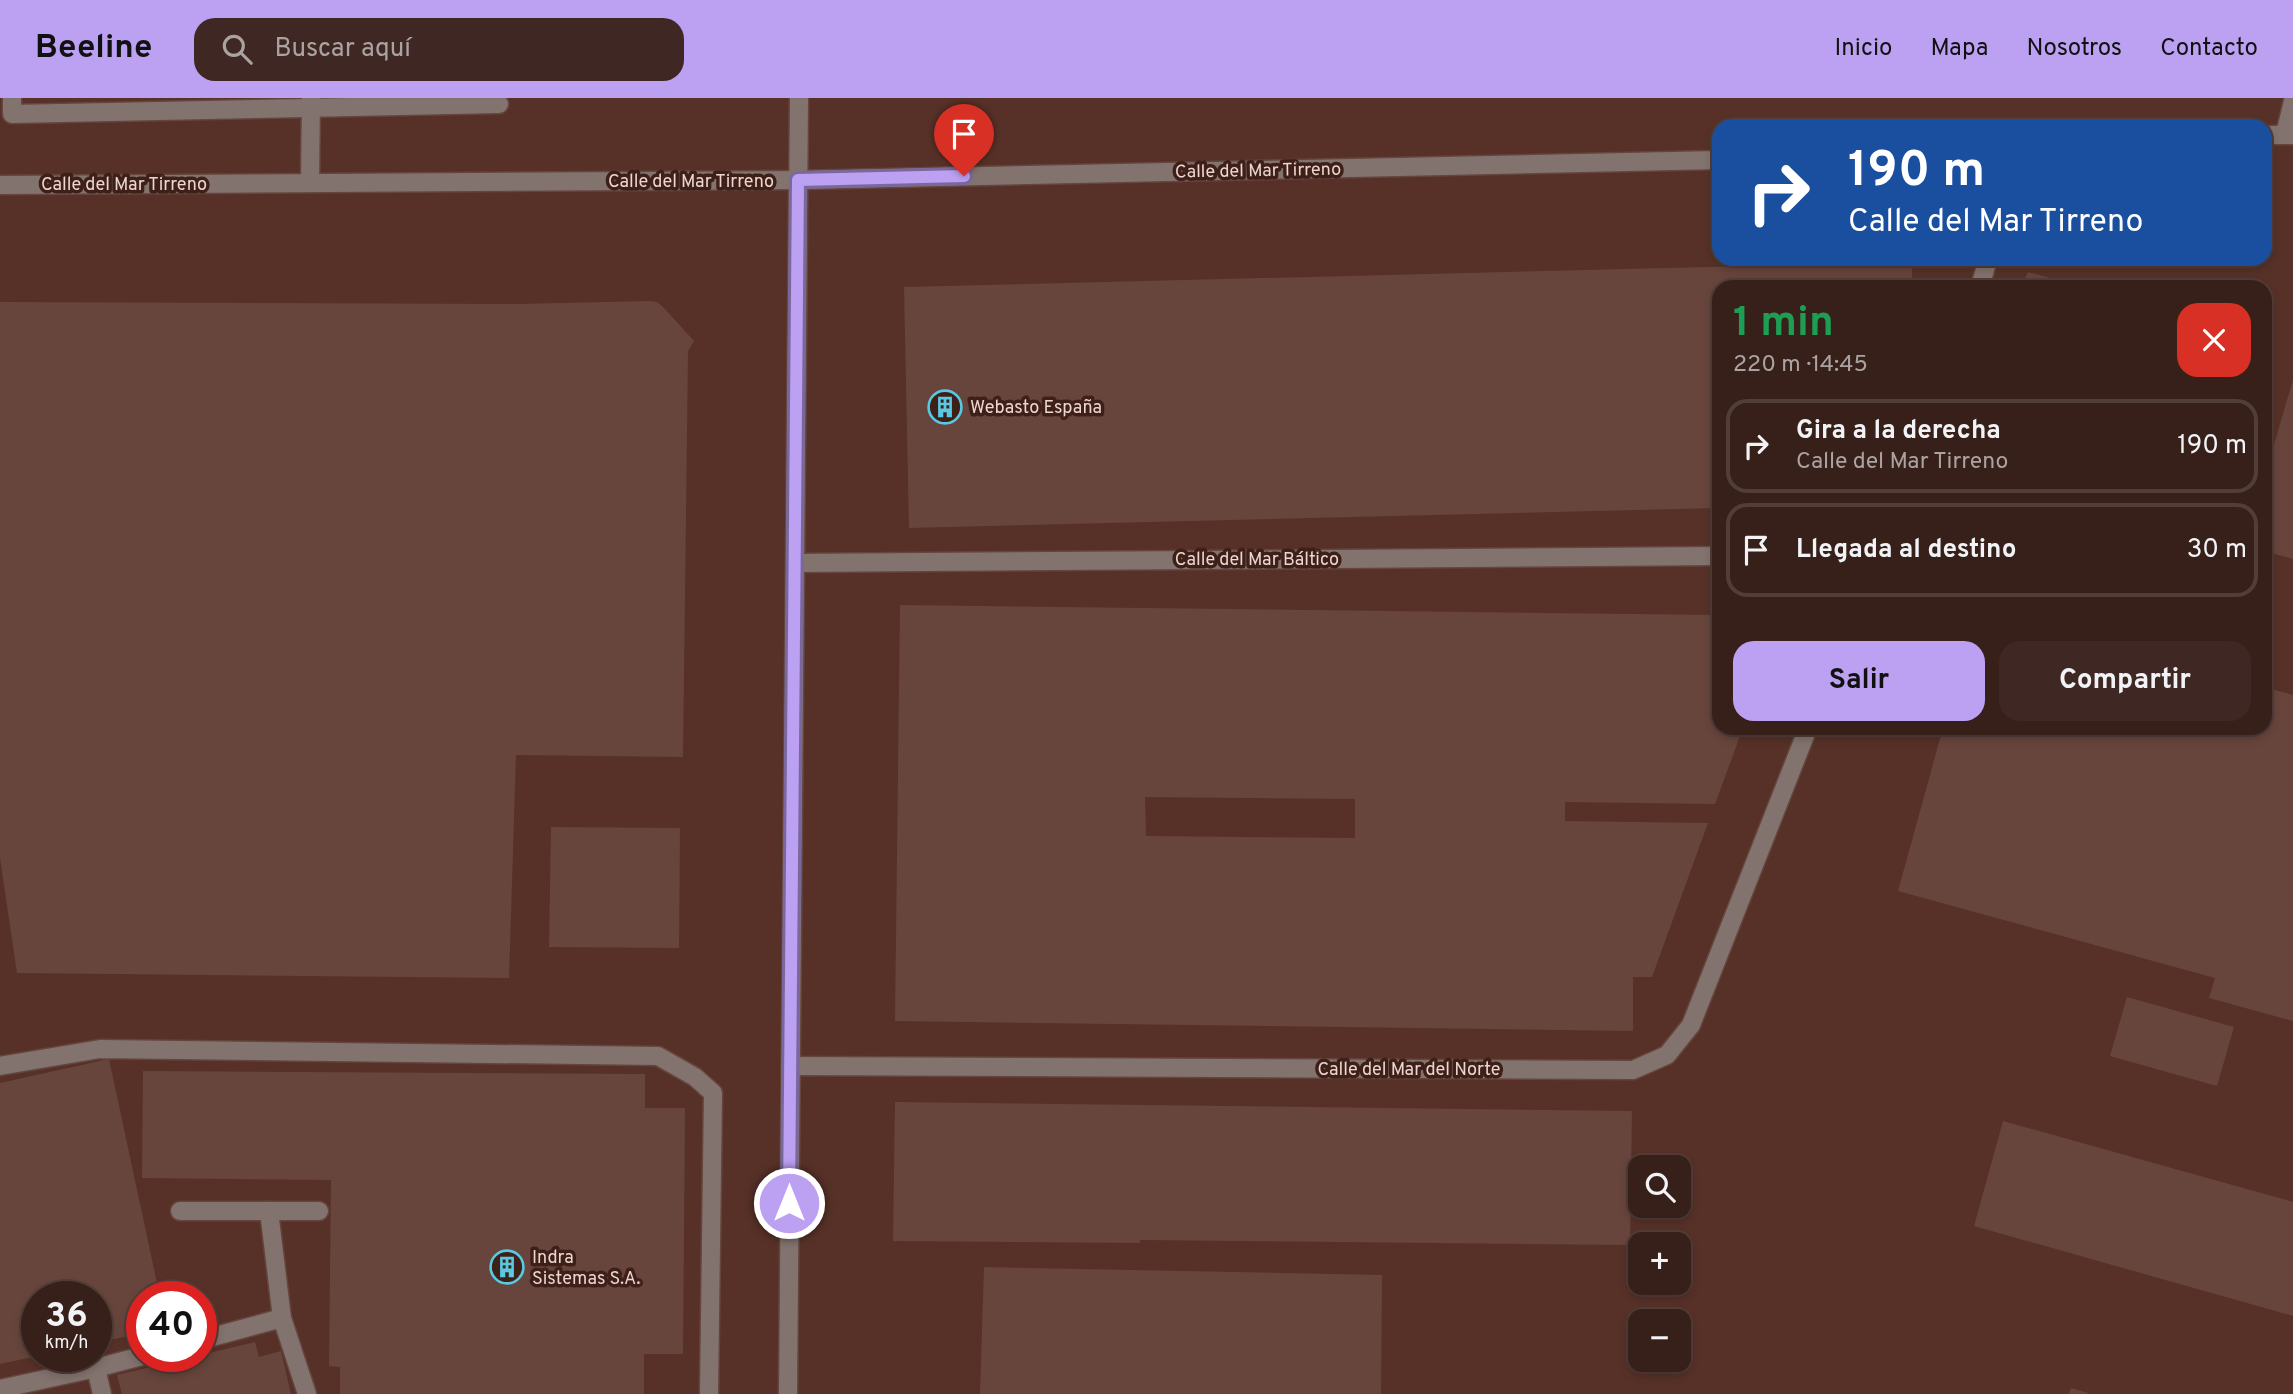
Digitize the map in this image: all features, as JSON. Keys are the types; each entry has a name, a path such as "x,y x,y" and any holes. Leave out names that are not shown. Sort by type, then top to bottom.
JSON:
{"street":[{"path":"12,98 12,114 311,103 499,104"},
{"path":"788,1394 799,98"},
{"path":"2289,134 2293,101"},
{"path":"310,183 311,103"},
{"name":"Calle del Mar Tirreno","path":"0,185 798,180 1712,160"},
{"name":"Calle del Mar Báltico","path":"795,563 1712,556"},
{"name":"Calle del Mar del Norte","path":"791,1066 1633,1070 1667,1055 1691,1025 1805,735"},
{"path":"0,1066 100,1049 657,1056 695,1077 713,1093 709,1394"},
{"path":"180,1211 319,1211"},
{"path":"269,1211 282,1318 307,1394"},
{"path":"217,1336 282,1318"},
{"path":"0,1389 31,1388 83,1372"},
{"path":"97,1372 102,1394"}],"shaded area":[{"path":"0,98 2293,98 2293,1394 0,1394"}],"building":[{"path":"1751,266 1912,266 1912,280 1712,280 1712,508 909,528 904,287"},
{"path":"2028,272 2057,280 2024,280"},
{"path":"0,302 519,304 657,302 664,308 694,341 688,351 683,757 516,755 509,978 17,973 0,858"},
{"path":"2293,380 2293,559 2272,553 2272,451"},
{"path":"900,605 1712,615 1712,735 1740,735 1715,804 1565,802 1565,821 1708,823 1652,977 1633,977 1633,1031 895,1021","holes":["1145,797 1355,799 1355,838 1146,836"]},
{"path":"2272,689 2293,695 2293,1021 2209,998 2215,978 1898,891 1941,735 2272,735"},
{"path":"551,827 680,828 679,948 549,947"},
{"path":"2127,997 2234,1027 2217,1086 2110,1056"},
{"path":"109,1059 157,1281 126,1281 126,1336 112,1340 112,1281 21,1281 21,1359 0,1364 0,1083"},
{"name":"Indra Sistemas S.A.","path":"143,1071 645,1074 645,1108 685,1108 683,1354 644,1354 644,1394 340,1394 340,1367 329,1366 331,1180 142,1178"},
{"path":"895,1102 1632,1111 1631,1155 1628,1155 1628,1218 1630,1218 1628,1245 1140,1240 1140,1243 893,1241"},
{"path":"2003,1121 2293,1202 2293,1316 1974,1226"},
{"path":"984,1267 1382,1275 1381,1394 980,1394"},
{"path":"255,1342 259,1357 281,1351 291,1394 122,1394 117,1375 130,1372 217,1372 217,1351"},
{"path":"2071,1388 2088,1393 2088,1394 2069,1394"}],"place":[{"name":"Webasto España","path":"945,407"},
{"name":"Indra Sistemas S.A.","path":"507,1267"}],"route":[{"path":"789,1203 798,180 964,176"}]}
